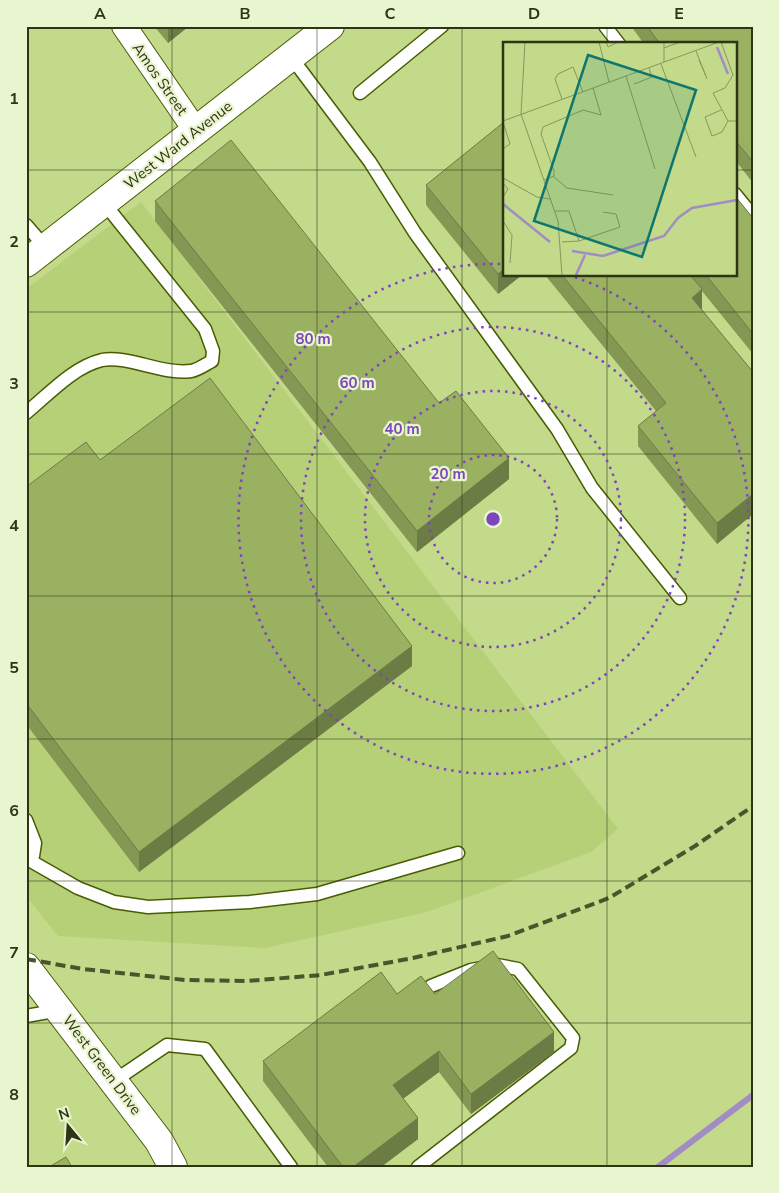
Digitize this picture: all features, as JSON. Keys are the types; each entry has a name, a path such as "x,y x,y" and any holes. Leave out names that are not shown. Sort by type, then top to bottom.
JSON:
{"street":[{"name":"Amos Street","path":"124,26 196,130"},
{"name":"West Ward Avenue","path":"36,255 330,26"},
{"name":"West Green Drive","path":"26,967 159,1141 173,1167"}],"lane":[{"path":"360,93 442,26"},
{"path":"605,26 617,42"},
{"path":"291,57 370,162 415,233 557,429 592,488 680,598"},
{"path":"736,195 753,216"},
{"path":"26,413 84,366 104,360 127,361 164,370 192,371 212,361 213,351 205,328 104,203"},
{"path":"26,225 36,255"},
{"path":"26,820 35,843 33,856 28,861 78,888 105,899 148,907 250,902 317,894 458,853"},
{"path":"418,1167 571,1048 572,1038 518,969 497,965 471,970 431,986"},
{"path":"26,1016 60,1010"},
{"path":"114,1081 167,1045 205,1049 291,1167"}],"shaded area":[{"path":"141,202 618,829 591,852 427,912 265,948 58,936 26,896 26,289"}],"building":[{"path":"647,26 753,26 753,162 736,141 736,42 659,42"},
{"path":"503,123 503,270 498,274 426,185"},
{"path":"231,140 439,403 456,391 509,458 417,531 155,201"},
{"path":"736,197 753,218 753,334 707,276 736,276"},
{"path":"563,276 691,276 702,289 692,298 753,372 753,494 717,523 638,426 666,403"},
{"path":"210,378 412,646 139,852 26,703 26,487 86,442 100,460"},
{"path":"493,951 554,1032 471,1094 439,1051 393,1085 418,1118 353,1167 343,1167 263,1061 381,972 397,994 421,976 435,994"},
{"path":"66,1157 72,1167 49,1167"}],"waterway":[{"path":"658,1167 753,1095"}],"railway":[{"path":"26,959 83,969 185,980 247,981 321,975 413,958 508,936 609,898 695,846 753,806"}]}
